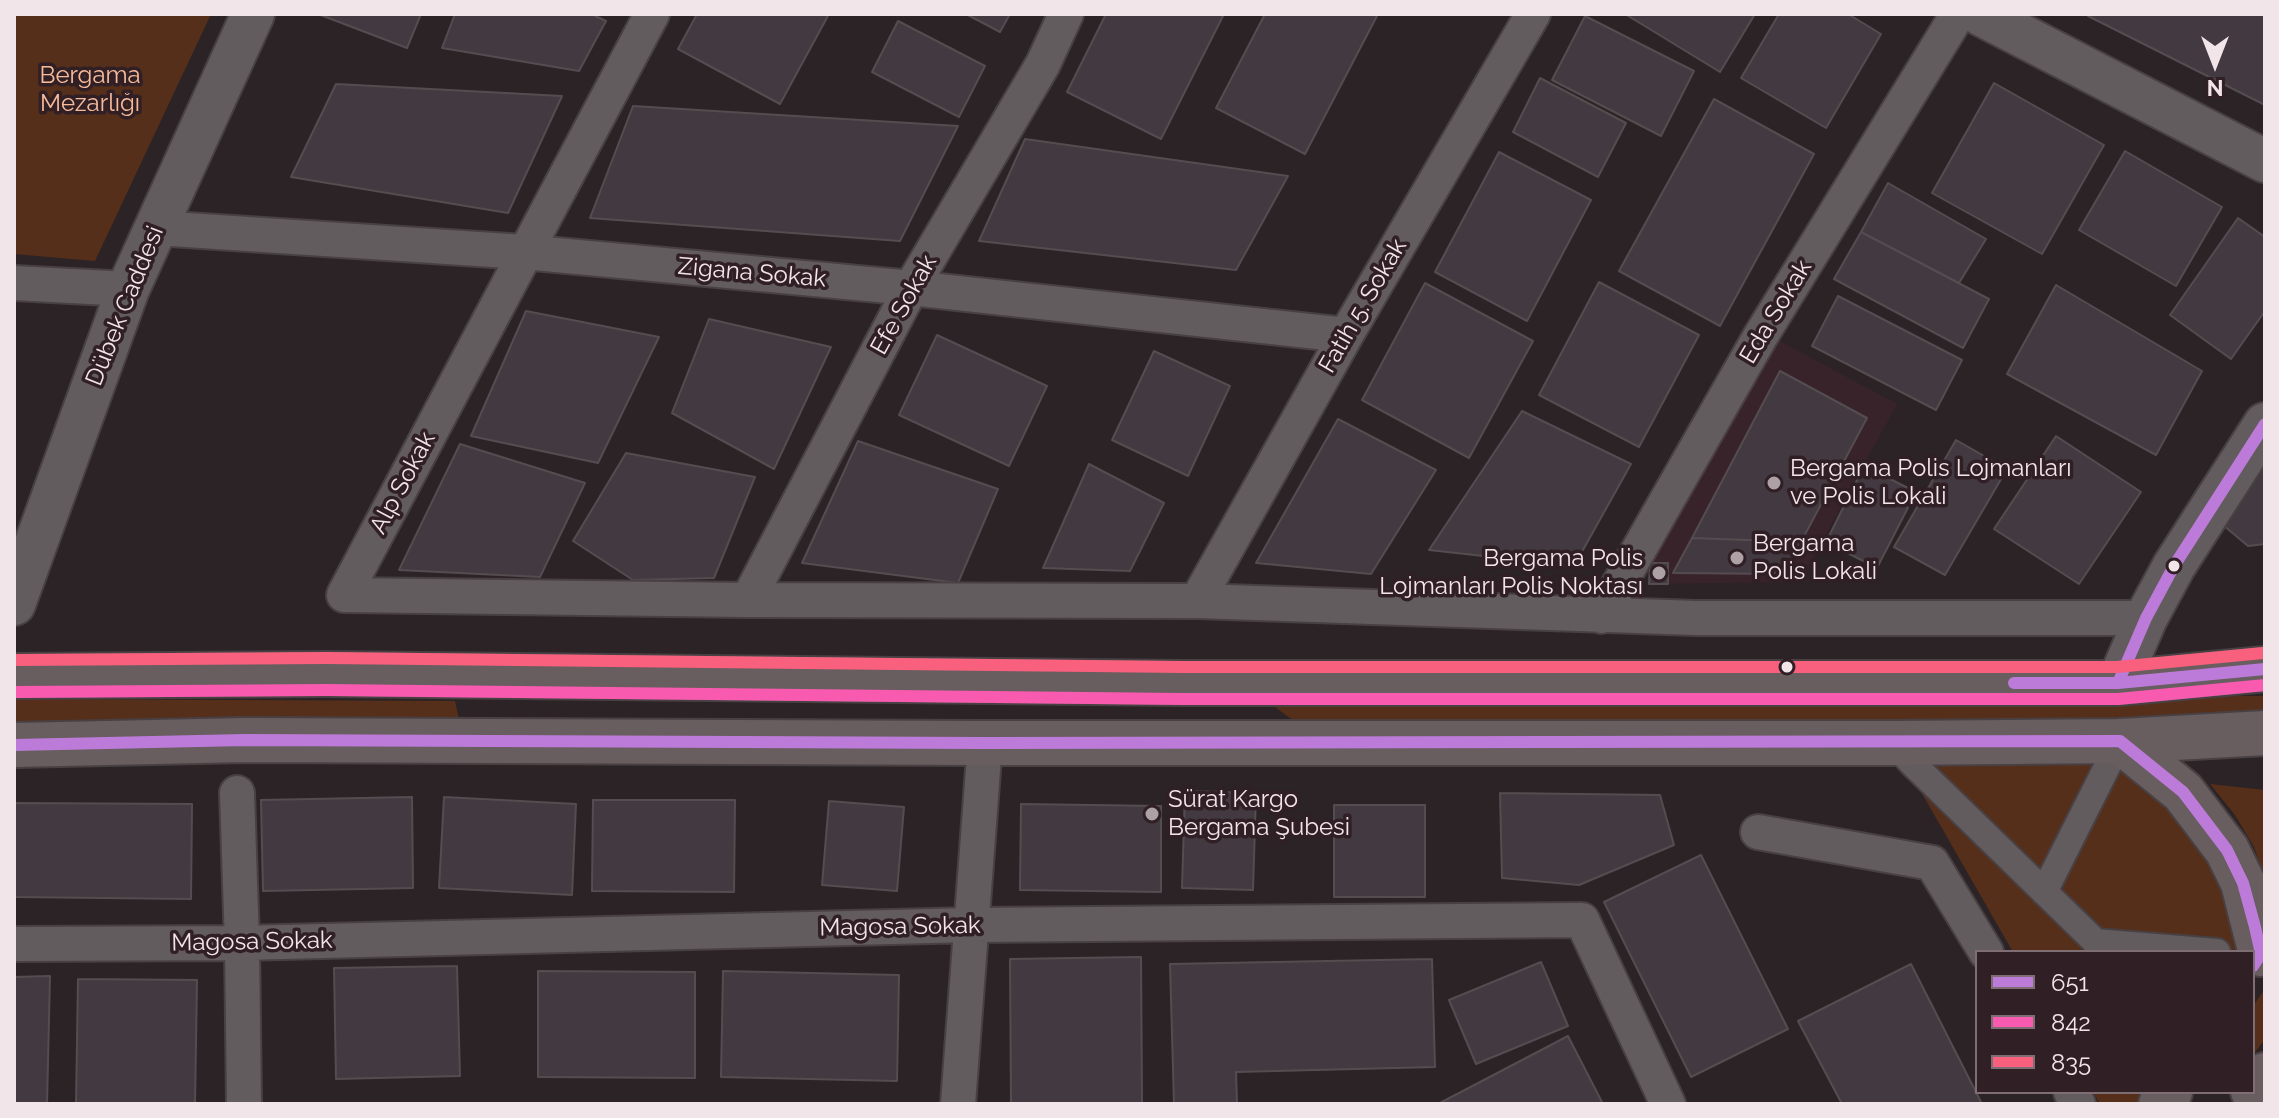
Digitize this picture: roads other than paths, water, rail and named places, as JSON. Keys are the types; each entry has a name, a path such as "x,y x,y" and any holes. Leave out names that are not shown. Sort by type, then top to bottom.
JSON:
{"main road":[{"path":"14,676 327,674 1183,683 2118,683 2265,669"},
{"path":"14,745 245,740 1893,743 2120,741 2265,733"},
{"path":"2120,741 2183,792 2227,850 2243,883 2258,955"}],"street":[{"name":"Dübek Caddesi","path":"14,604 128,289 253,14"},
{"name":"Alp Sokak","path":"652,14 344,595 748,600"},
{"name":"Efe Sokak","path":"748,600 911,288 1043,64 1066,14"},
{"name":"Fatih 5. Sokak","path":"1197,601 1346,335 1533,14"},
{"name":"Eda Sokak","path":"1601,616 1760,337 1958,14"},
{"path":"1980,14 2265,161"},
{"name":"Zigana Sokak","path":"156,228 524,252 911,288 1346,335"},
{"path":"14,283 128,289"},
{"path":"2118,683 2146,618 2174,566 2265,424"},
{"path":"748,600 1197,601 1601,616 2146,618"},
{"path":"2044,892 2120,741"},
{"path":"958,1104 985,743"},
{"path":"1893,743 2100,947 2170,950"},
{"path":"237,793 244,1104"},
{"path":"1758,832 1932,863 1985,950"},
{"name":"Magosa Sokak","path":"14,944 242,943 972,925 1582,920 1668,1104"}],"place":[{"name":"Bergama Polis Lojmanları ve Polis Lokali","path":"1774,483"},
{"name":"Bergama Polis Lokali","path":"1737,558"},
{"name":"Bergama Polis Lojmanları Polis Noktası","path":"1659,573"},
{"name":"Sürat Kargo Bergama Şubesi","path":"1152,814"}],"park label":[{"name":"Bergama Mezarlığı","path":"90,90"}]}
